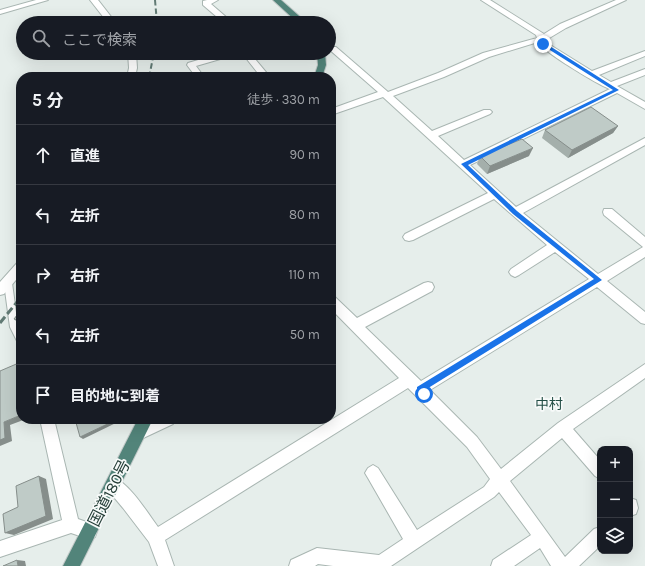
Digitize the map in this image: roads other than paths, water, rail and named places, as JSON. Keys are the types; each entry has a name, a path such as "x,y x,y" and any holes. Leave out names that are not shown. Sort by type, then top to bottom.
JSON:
{"highway":[{"path":"277,0 295,16"},
{"path":"320,72 322,65 322,60"},
{"name":"国道180号","path":"71,566 144,424"}],"street":[{"path":"0,12 44,0"},
{"path":"94,0 107,16"},
{"path":"214,0 206,3 221,16"},
{"path":"485,0 540,34 543,44 555,53 645,106"},
{"path":"336,110 441,75 486,55 541,39 563,26 622,0"},
{"path":"336,52 432,135 515,212 645,319"},
{"path":"591,75 645,53"},
{"path":"132,60 132,72"},
{"path":"196,72 191,65 208,60"},
{"path":"252,60 262,72"},
{"path":"464,164 645,72"},
{"path":"432,135 487,112"},
{"path":"515,212 645,141"},
{"path":"408,237 495,194"},
{"path":"608,212 645,242"},
{"path":"515,272 555,246"},
{"path":"156,537 415,384 598,280 645,251"},
{"path":"4,286 16,272"},
{"path":"356,325 428,286"},
{"path":"336,306 472,442 542,537 560,566"},
{"path":"297,566 317,556 381,565 414,541 489,492 500,479 563,428 645,370"},
{"path":"47,424 71,525"},
{"path":"139,433 158,424"},
{"path":"563,428 597,468"},
{"path":"373,473 414,541"},
{"path":"113,485 129,502 156,537 166,566"},
{"path":"0,549 71,525 89,531"},
{"path":"499,566 542,537"},
{"path":"567,566 597,538"}],"lane":[{"path":"4,286 16,331"}],"railway":[{"path":"155,0 156,16"},
{"path":"150,72 153,60"},
{"path":"0,323 16,303"}],"district":[{"name":"中村","path":"549,404"}]}
